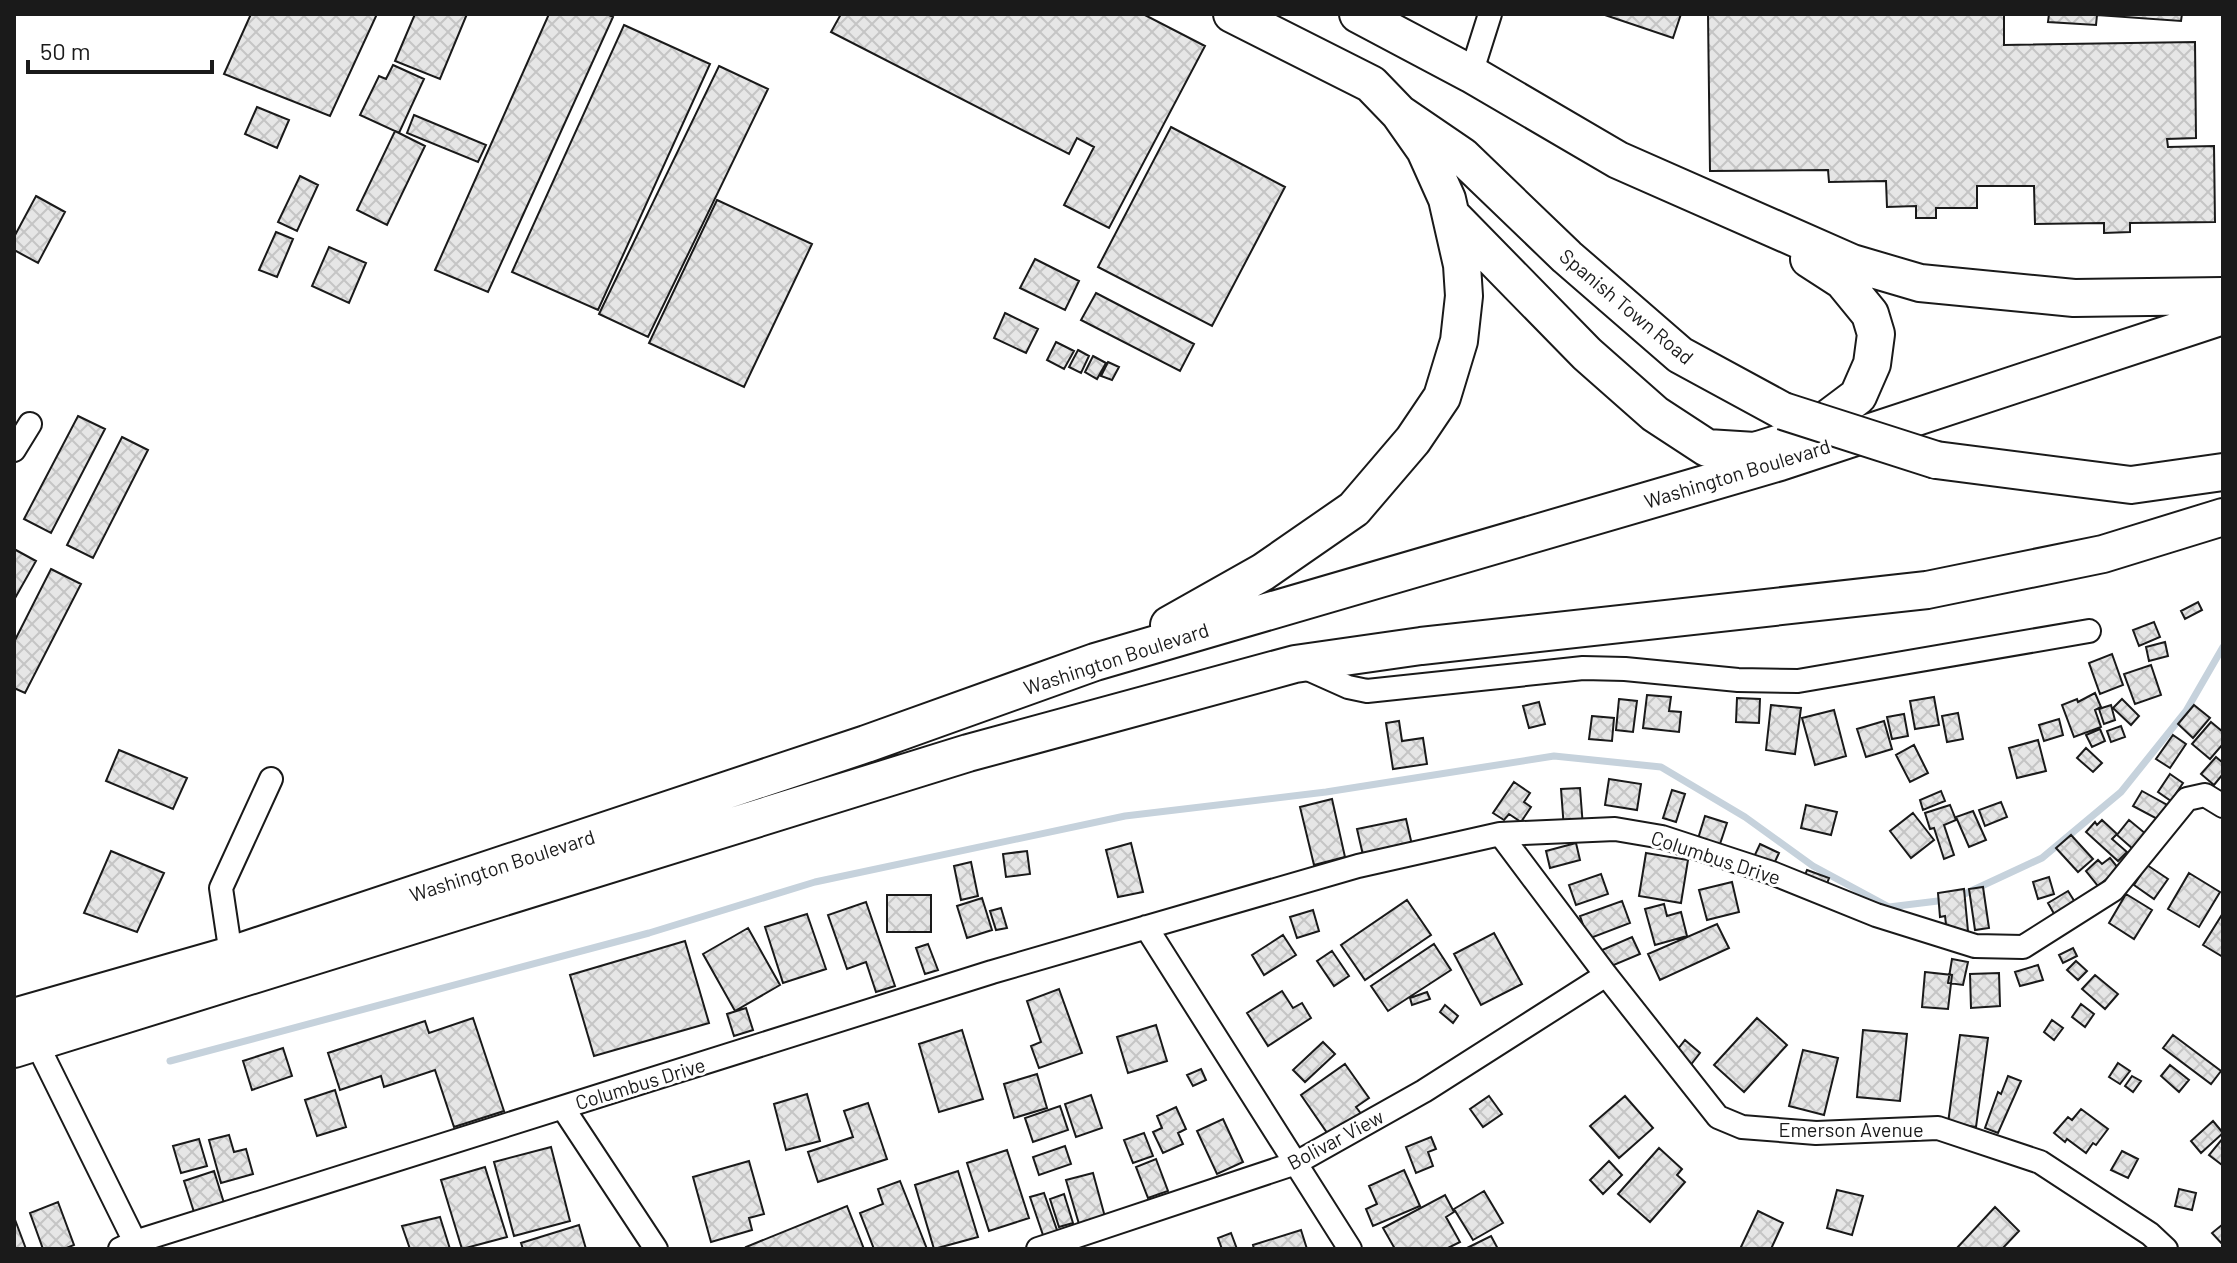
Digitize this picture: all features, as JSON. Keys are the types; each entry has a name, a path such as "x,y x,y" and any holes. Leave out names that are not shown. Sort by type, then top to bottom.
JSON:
{"highway":[{"name":"Spanish Town Road","path":"1232,14 1371,84 1399,113 1462,156 1567,257 1680,355 1783,411 1936,460 2131,485 2223,472"},
{"path":"1358,14 1471,74 1618,160 1852,263 1920,283 2074,298 2223,296"},
{"path":"1095,662 1263,572 1354,509 1413,440 1442,397 1459,341 1464,296 1462,265 1447,199 1425,150 1399,113"},
{"path":"1451,215 1587,354 1655,414 1707,448 1755,451 1806,435 1858,396 1872,364 1876,334 1870,314 1843,281 1737,212"},
{"name":"Washington Boulevard","path":"21,1036 231,955 866,744 1095,662 1780,462 2223,316"},
{"name":"Washington Boulevard","path":"21,1036 786,811 968,753 1295,664 1468,640 1927,590 2103,554 2223,517"}],"street":[{"path":"1471,74 1490,14"},
{"path":"14,450 30,424"},
{"path":"1295,664 1348,687 1367,691 1583,668 1738,680 1798,681 2089,631"},
{"path":"231,955 221,888 271,779"},
{"name":"Columbus Drive","path":"127,1245 1146,927 1358,866 1500,834 1615,829 1662,837 1772,873 1876,915 1975,946 2023,947 2113,890 2187,799 2205,795 2223,806"},
{"name":"Emerson Avenue","path":"1500,834 1718,1117 1742,1127 1816,1133 1938,1128 2040,1162 2150,1234 2166,1249"},
{"path":"1146,927 1350,1249"},
{"name":"Bolivar View","path":"1038,1249 1296,1163 1424,1091 1606,975"},
{"path":"21,1036 127,1245"},
{"path":"563,1108 656,1249"}],"building":[{"path":"251,14 377,14 330,116 224,74"},
{"path":"415,14 467,14 440,79 395,61"},
{"path":"549,14 607,14 613,17 488,292 435,270"},
{"path":"841,14 1143,14 1205,46 1109,228 1064,205 1094,147 1077,138 1069,154 831,32"},
{"path":"1602,14 1681,14 1673,38"},
{"path":"1708,14 2004,14 2004,45 2195,42 2196,138 2167,139 2168,147 2214,146 2215,222 2130,223 2130,232 2104,233 2104,223 2035,224 2034,186 1977,186 1977,208 1936,208 1936,218 1916,218 1916,206 1887,207 1886,181 1829,182 1828,170 1710,171"},
{"path":"2049,14 2182,14 2181,21 2097,15 2096,25 2048,22"},
{"path":"624,25 710,64 598,310 512,272"},
{"path":"393,65 424,79 399,133 360,115 379,76 386,79"},
{"path":"719,66 768,89 648,337 599,314"},
{"path":"257,107 289,120 277,148 245,134"},
{"path":"414,115 486,145 478,162 407,133"},
{"path":"1171,127 1285,187 1212,326 1098,267"},
{"path":"395,131 425,146 387,225 357,210"},
{"path":"300,176 318,185 297,231 278,222"},
{"path":"36,196 65,212 38,263 14,250 14,237"},
{"path":"717,200 812,244 744,387 649,343"},
{"path":"276,232 293,239 277,277 259,270"},
{"path":"329,247 366,263 349,303 312,286"},
{"path":"1035,259 1079,281 1065,310 1020,288"},
{"path":"1096,293 1194,344 1180,371 1081,320"},
{"path":"1005,313 1038,329 1026,353 994,338"},
{"path":"1056,342 1074,351 1064,369 1047,360"},
{"path":"1078,350 1089,356 1081,373 1069,367"},
{"path":"1093,356 1106,363 1097,379 1085,372"},
{"path":"1108,362 1119,367 1112,380 1101,376"},
{"path":"78,416 105,429 51,533 24,519"},
{"path":"122,437 148,450 93,558 67,545"},
{"path":"14,549 36,561 14,600"},
{"path":"51,569 81,584 25,693 14,688 14,642"},
{"path":"2198,602 2202,610 2185,619 2181,611"},
{"path":"2154,622 2160,637 2139,646 2133,630"},
{"path":"2165,642 2168,656 2149,661 2146,647"},
{"path":"2112,654 2123,685 2100,694 2089,663"},
{"path":"2151,665 2161,695 2135,704 2124,674"},
{"path":"2095,693 2101,707 2095,710 2101,727 2074,737 2062,705 2077,699 2078,702"},
{"path":"1647,695 1671,697 1669,711 1681,712 1679,732 1643,728"},
{"path":"1934,697 1939,725 1915,729 1910,701"},
{"path":"1737,698 1760,699 1759,723 1736,722"},
{"path":"1619,699 1637,701 1633,732 1616,730"},
{"path":"2122,699 2139,716 2131,725 2113,708"},
{"path":"1539,702 1545,724 1529,728 1523,706"},
{"path":"1771,705 1801,708 1795,754 1766,750"},
{"path":"2111,705 2115,720 2104,724 2099,709"},
{"path":"2194,705 2210,718 2193,738 2178,724"},
{"path":"1834,710 1846,756 1815,765 1802,718"},
{"path":"1958,713 1963,739 1947,742 1942,716"},
{"path":"1904,714 1908,736 1892,739 1887,717"},
{"path":"1592,716 1614,718 1612,741 1589,739"},
{"path":"2059,719 2063,735 2044,741 2039,725"},
{"path":"1399,721 1402,741 1423,738 1427,764 1393,769 1386,723"},
{"path":"1884,721 1892,749 1866,757 1857,729"},
{"path":"2211,722 2223,732 2223,744 2210,759 2192,744"},
{"path":"2121,726 2125,737 2111,742 2107,731"},
{"path":"2100,729 2105,741 2092,747 2086,735"},
{"path":"2173,735 2186,744 2170,768 2156,759"},
{"path":"2038,740 2046,771 2017,778 2009,748"},
{"path":"1914,745 1928,773 1910,782 1896,755"},
{"path":"2086,748 2102,763 2093,772 2077,758"},
{"path":"119,750 187,778 173,809 106,781"},
{"path":"2216,757 2223,763 2223,774 2214,785 2201,774"},
{"path":"2170,774 2183,783 2171,801 2158,792"},
{"path":"1609,779 1641,784 1637,810 1605,805"},
{"path":"1514,782 1530,793 1524,802 1531,807 1521,822 1509,814 1504,820 1493,813"},
{"path":"1580,788 1583,827 1564,829 1561,789"},
{"path":"1672,790 1685,794 1676,822 1663,818"},
{"path":"1941,791 1945,801 1923,810 1920,800"},
{"path":"2142,791 2169,806 2161,821 2133,806"},
{"path":"1332,799 1345,857 1314,865 1300,807"},
{"path":"2001,802 2007,817 1985,826 1979,810"},
{"path":"1806,805 1837,812 1831,835 1801,828"},
{"path":"1950,805 1956,820 1944,825 1954,855 1944,859 1934,828 1930,829 1925,813"},
{"path":"1973,811 1986,840 1969,847 1956,817"},
{"path":"1913,813 1934,840 1911,858 1890,831"},
{"path":"1705,816 1727,823 1718,850 1697,842"},
{"path":"1406,819 1412,845 1363,855 1357,829"},
{"path":"2102,820 2117,834 2112,839 2127,852 2118,861 2086,832 2095,822 2097,825"},
{"path":"2129,820 2146,834 2133,849 2117,835"},
{"path":"2071,835 2093,859 2078,872 2056,848"},
{"path":"1131,843 1143,892 1118,897 1106,850"},
{"path":"1576,843 1580,860 1550,868 1546,851"},
{"path":"1760,844 1779,853 1772,868 1753,859"},
{"path":"111,851 164,873 137,932 84,913"},
{"path":"1027,851 1030,874 1006,877 1003,854"},
{"path":"1646,853 1688,860 1681,903 1639,896"},
{"path":"2110,858 2119,869 2098,886 2086,871 2098,860 2102,864"},
{"path":"971,862 978,896 961,900 954,866"},
{"path":"2147,865 2168,879 2154,899 2134,885"},
{"path":"1807,870 1829,878 1825,889 1803,880"},
{"path":"2189,873 2220,892 2199,927 2168,909"},
{"path":"1601,874 1608,894 1576,905 1569,885"},
{"path":"2049,877 2054,894 2038,899 2033,882"},
{"path":"1732,882 1739,912 1707,920 1699,890"},
{"path":"1983,887 1989,928 1975,930 1969,889"},
{"path":"1964,889 1968,931 1947,933 1945,916 1940,917 1938,893"},
{"path":"2068,891 2078,907 2057,919 2048,903"},
{"path":"2126,894 2152,910 2134,939 2109,923"},
{"path":"887,895 931,895 931,932 887,932"},
{"path":"982,898 992,930 967,938 957,906"},
{"path":"1407,900 1431,935 1365,980 1341,945"},
{"path":"1622,901 1630,923 1588,939 1580,916"},
{"path":"866,902 895,986 876,992 866,962 847,969 828,915"},
{"path":"1664,904 1667,916 1681,912 1687,936 1655,945 1645,909"},
{"path":"1001,908 1007,928 996,930 990,911"},
{"path":"1313,910 1319,931 1297,938 1290,917"},
{"path":"2223,913 2223,957 2203,945"},
{"path":"807,914 826,969 783,983 765,927"},
{"path":"1717,924 1729,948 1660,980 1648,954"},
{"path":"748,928 780,985 735,1011 703,954"},
{"path":"1494,933 1522,984 1481,1005 1454,954"},
{"path":"1283,935 1296,955 1264,975 1252,955"},
{"path":"1632,937 1640,954 1609,967 1602,950"},
{"path":"685,941 709,1023 594,1056 570,975"},
{"path":"928,944 938,970 925,974 916,948"},
{"path":"1434,944 1451,970 1388,1011 1371,986"},
{"path":"2073,948 2077,956 2063,963 2059,955"},
{"path":"1332,951 1349,976 1334,986 1317,961"},
{"path":"1952,959 1968,962 1963,985 1948,983"},
{"path":"2076,961 2087,971 2078,980 2067,970"},
{"path":"2038,965 2043,980 2020,986 2015,972"},
{"path":"1925,972 1952,975 1948,1009 1922,1007"},
{"path":"1999,973 2000,1006 1971,1008 1970,974"},
{"path":"2095,975 2118,994 2105,1009 2082,989"},
{"path":"1059,989 1082,1053 1039,1068 1031,1046 1041,1042 1027,1001"},
{"path":"1282,991 1293,1008 1302,1003 1311,1018 1268,1046 1247,1013"},
{"path":"1427,992 1430,999 1412,1005 1410,998"},
{"path":"2081,1004 2094,1014 2085,1027 2072,1017"},
{"path":"1445,1005 1458,1016 1453,1023 1440,1012"},
{"path":"746,1008 753,1030 734,1036 727,1014"},
{"path":"473,1018 504,1111 454,1127 435,1070 384,1087 381,1076 340,1090 328,1053 425,1021 429,1033"},
{"path":"1757,1018 1787,1045 1744,1092 1714,1065"},
{"path":"2052,1020 2063,1028 2054,1040 2044,1032"},
{"path":"1156,1025 1167,1061 1128,1073 1117,1037"},
{"path":"962,1030 983,1099 939,1112 919,1044"},
{"path":"1863,1030 1907,1034 1900,1101 1857,1097"},
{"path":"1960,1035 1988,1038 1976,1127 1948,1123"},
{"path":"2173,1035 2221,1071 2211,1084 2163,1048"},
{"path":"1685,1040 1700,1053 1689,1067 1674,1054"},
{"path":"1323,1042 1335,1054 1305,1082 1293,1070"},
{"path":"283,1048 292,1076 252,1090 243,1061"},
{"path":"1803,1050 1838,1058 1824,1115 1789,1106"},
{"path":"2118,1063 2130,1071 2120,1084 2109,1077"},
{"path":"1345,1064 1369,1098 1356,1107 1362,1115 1330,1137 1301,1095"},
{"path":"2170,1065 2189,1080 2179,1092 2161,1076"},
{"path":"1201,1069 1206,1080 1193,1086 1187,1075"},
{"path":"1037,1074 1047,1108 1014,1118 1004,1084"},
{"path":"2008,1076 2021,1081 1998,1133 1985,1128 1998,1092 2001,1094"},
{"path":"2132,1076 2141,1081 2133,1092 2125,1086"},
{"path":"335,1090 346,1127 317,1136 305,1100"},
{"path":"807,1094 820,1141 786,1150 774,1104"},
{"path":"1091,1095 1102,1128 1076,1137 1065,1104"},
{"path":"1489,1096 1502,1114 1483,1127 1470,1109"},
{"path":"1625,1096 1653,1128 1619,1158 1590,1126"},
{"path":"868,1103 887,1159 818,1182 808,1152 853,1137 844,1111"},
{"path":"1060,1106 1068,1130 1033,1142 1025,1118"},
{"path":"1176,1107 1186,1129 1178,1133 1183,1144 1163,1153 1153,1132 1162,1128 1157,1116"},
{"path":"2081,1109 2108,1129 2086,1153 2054,1133 2068,1117 2072,1120"},
{"path":"1223,1119 1243,1162 1217,1174 1197,1131"},
{"path":"2213,1121 2223,1133 2201,1153 2191,1141"},
{"path":"1144,1133 1153,1156 1133,1163 1124,1140"},
{"path":"229,1135 234,1152 246,1149 253,1174 221,1183 209,1140"},
{"path":"1431,1137 1436,1149 1428,1152 1433,1166 1416,1173 1406,1147"},
{"path":"2223,1138 2223,1164 2222,1165 2209,1155"},
{"path":"199,1139 207,1166 181,1173 173,1146"},
{"path":"1065,1146 1071,1164 1039,1175 1033,1157"},
{"path":"551,1147 570,1221 514,1236 494,1162"},
{"path":"1659,1148 1682,1169 1677,1175 1685,1182 1650,1222 1618,1194"},
{"path":"1007,1150 1029,1218 989,1231 967,1163"},
{"path":"2122,1151 2138,1159 2128,1178 2111,1170"},
{"path":"1156,1159 1168,1191 1148,1198 1136,1167"},
{"path":"749,1161 764,1214 749,1218 752,1230 711,1242 693,1177"},
{"path":"1609,1161 1622,1175 1603,1194 1590,1180"},
{"path":"485,1167 507,1237 462,1249 441,1180"},
{"path":"1404,1170 1420,1206 1373,1226 1366,1209 1377,1204 1369,1186"},
{"path":"214,1171 224,1203 194,1212 184,1181"},
{"path":"958,1171 978,1237 934,1249 915,1185"},
{"path":"1093,1173 1105,1217 1079,1224 1066,1180"},
{"path":"900,1181 927,1249 874,1249 860,1213 883,1204 878,1189"},
{"path":"2179,1189 2196,1193 2192,1210 2175,1206"},
{"path":"1837,1190 1863,1196 1852,1235 1827,1228"},
{"path":"1484,1191 1503,1223 1473,1240 1454,1209"},
{"path":"1044,1193 1058,1233 1044,1238 1030,1197"},
{"path":"1064,1194 1073,1223 1059,1227 1050,1199"},
{"path":"1445,1195 1454,1212 1446,1217 1460,1242 1446,1249 1395,1249 1383,1228"},
{"path":"58,1202 74,1245 64,1249 43,1249 30,1213"},
{"path":"847,1206 864,1249 746,1247"},
{"path":"1995,1207 2019,1231 2002,1249 1956,1249"},
{"path":"1758,1211 1783,1223 1771,1249 1740,1249"},
{"path":"14,1217 26,1249 14,1249"},
{"path":"440,1217 450,1249 410,1249 402,1226"},
{"path":"2223,1224 2223,1245 2212,1233"},
{"path":"579,1225 586,1249 523,1249 521,1243"},
{"path":"1301,1230 1307,1249 1254,1249 1253,1245"},
{"path":"1231,1233 1237,1249 1222,1249 1218,1238"},
{"path":"1491,1236 1498,1249 1465,1249"}],"waterway":[{"path":"1958,897 2042,858 2121,792 2186,711 2223,647"},
{"path":"170,1061 649,933 815,882 1125,816 1326,792 1554,756 1661,767 1745,817 1813,866 1889,907 1946,900"}]}
